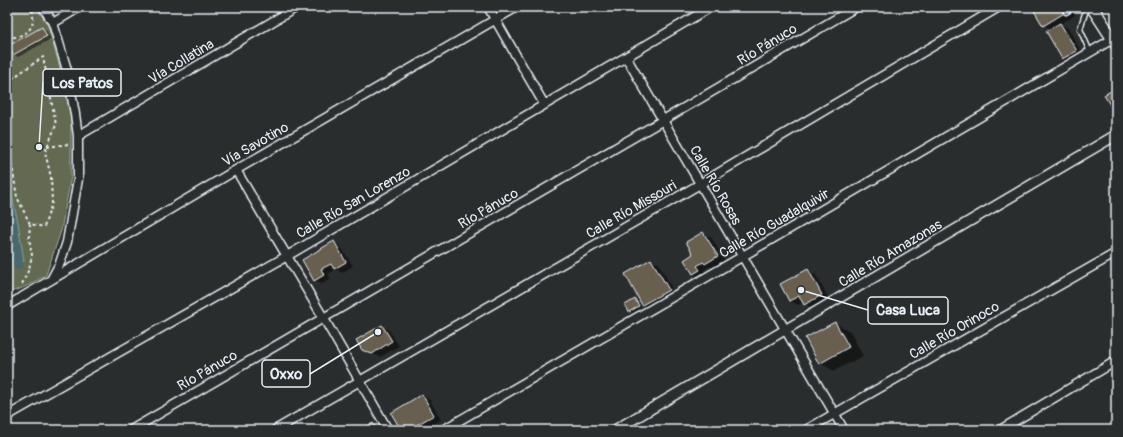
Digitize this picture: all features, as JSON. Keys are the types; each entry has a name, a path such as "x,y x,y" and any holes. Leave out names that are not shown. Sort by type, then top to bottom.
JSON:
{"main road":[{"path":"1092,7 1115,40"}],"street":[{"path":"43,7 53,23 67,70 76,114 78,136 78,179 67,242 60,263 51,280"},
{"path":"53,23 80,7"},
{"name":"Vía Collatina","path":"78,136 297,7"},
{"path":"488,7 544,104"},
{"name":"Vía Savotino","path":"7,306 236,170 517,7"},
{"name":"Calle Río San Lorenzo","path":"7,416 287,256 711,7"},
{"name":"Río Pánuco","path":"131,430 856,7"},
{"name":"Calle Río Missouri","path":"275,430 700,184 999,7"},
{"name":"Calle Río Guadalquivir","path":"444,430 1090,52 1115,40"},
{"name":"Calle Río Rosas","path":"626,57 844,430"},
{"name":"Calle Río Amazonas","path":"615,430 1116,135"},
{"path":"236,170 324,317 388,430"},
{"name":"Calle Río Orinoco","path":"806,430 1116,254"},
{"path":"1000,430 1116,361"}],"lane":[{"path":"1066,12 1074,7"},
{"path":"1087,7 1080,29 1090,52"}],"path":[{"path":"7,38 24,34 32,26 34,18 32,7"},
{"path":"7,82 43,57 56,125 45,152 51,177 52,203 44,227 30,224"},
{"path":"47,147 69,144"},
{"path":"7,146 10,153 17,197 30,224 29,238 32,255 29,269 22,284"}],"green space":[{"path":"7,7 37,7 48,26 60,68 71,117 71,177 61,231 46,275 22,288 7,292"}],"water":[{"path":"7,173 18,223 24,261 11,261 7,229"}],"building":[{"path":"1036,7 1069,7 1066,12 1043,26 1033,9"},
{"path":"1060,23 1077,51 1062,59 1046,31"},
{"path":"42,27 47,36 13,55 8,46"},
{"path":"1116,88 1116,115 1104,95"},
{"path":"703,232 718,256 705,264 703,262 697,266 700,270 693,274 684,260 693,254 686,242"},
{"path":"334,241 346,262 334,269 331,264 321,269 324,275 314,281 302,260"},
{"path":"651,259 669,290 642,305 625,274"},
{"path":"808,269 822,295 804,305 799,296 789,301 780,284"},
{"path":"635,299 639,306 629,312 625,305"},
{"path":"835,322 849,347 819,364 805,338"},
{"path":"382,325 392,341 372,354 362,350 356,340"},
{"path":"422,394 434,415 408,430 401,430 391,413"},
{"path":"373,423 377,430 360,430"}],"waterway":[{"path":"15,247 18,265"}],"place":[{"name":"Los Patos","path":"39,147"},
{"name":"Casa Luca","path":"801,290"},
{"name":"Oxxo","path":"378,332"}]}
